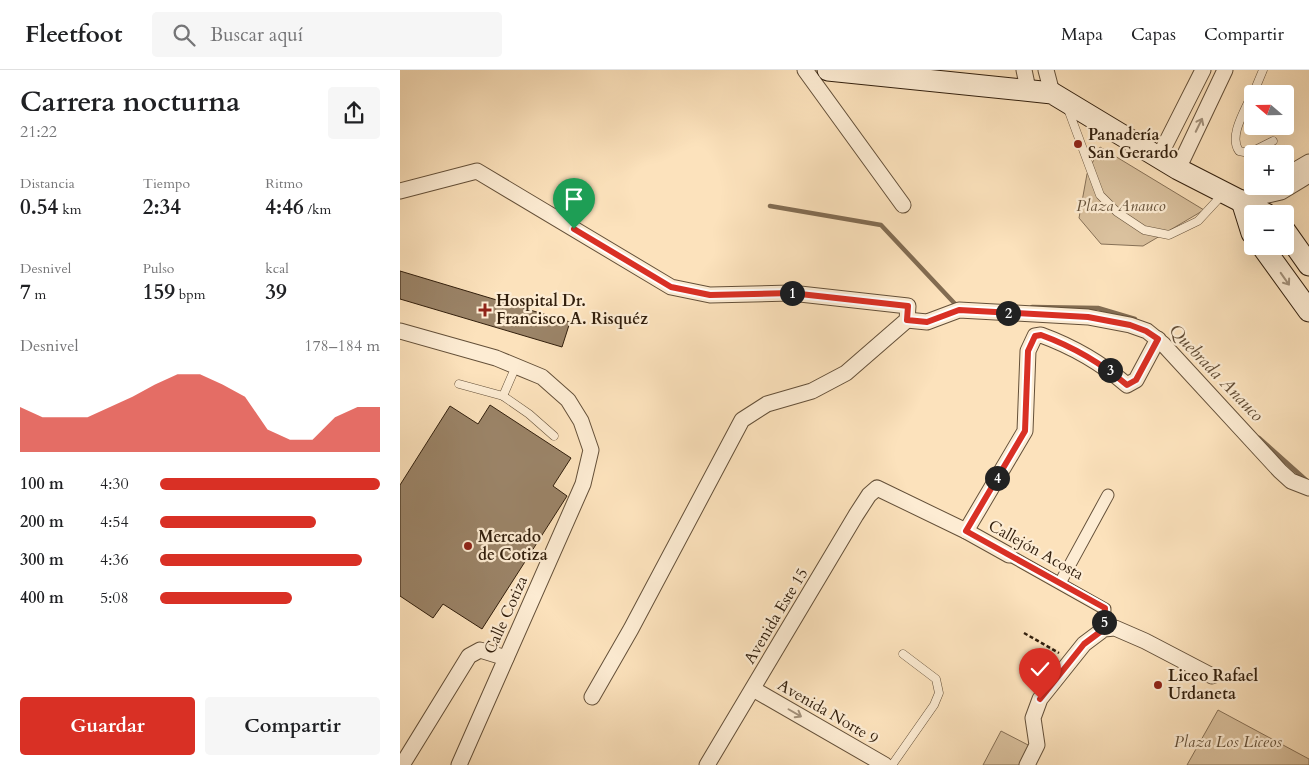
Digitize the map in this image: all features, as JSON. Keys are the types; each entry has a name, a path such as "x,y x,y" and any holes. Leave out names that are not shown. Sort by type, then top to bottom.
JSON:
{"main road":[{"path":"828,70 1026,80 1059,97 1178,169 1249,205"},
{"path":"1233,197 1244,218"},
{"path":"1294,243 1309,265"},
{"path":"1269,255 1309,311"}],"street":[{"path":"805,70 903,205"},
{"path":"1046,70 1059,97"},
{"path":"1159,157 1203,70"},
{"path":"1178,169 1225,70"},
{"path":"1294,171 1309,162"},
{"path":"400,191 477,171 671,287 710,295 791,293 908,306 907,320 846,374 812,391 767,404 742,420 592,697"},
{"path":"1233,197 1281,192 1309,175"},
{"path":"1233,197 1244,194"},
{"path":"907,320 927,322 959,310 1088,317 1130,325 1146,331 1158,339 1290,481 1309,488"},
{"name":"Calle Cotiza","path":"400,331 496,358 542,377 568,400 581,422 591,450 583,484 459,765"},
{"path":"966,531 1025,431 1028,351 1035,336 1041,335 1083,352 1103,365 1127,385 1136,380 1158,339"},
{"name":"Callejón Acosta","path":"877,488 966,531 1105,608 1104,629"},
{"name":"Avenida Este 15","path":"707,765 856,515 869,495 877,488"},
{"path":"1060,583 1108,495"},
{"path":"1027,765 1038,745 1033,718 1040,699 1084,644 1104,629 1115,628 1145,641 1212,676"},
{"path":"402,765 469,656 480,650 506,658"},
{"name":"Avenida Norte 9","path":"753,689 885,765"}],"lane":[{"path":"1257,85 1263,70"},
{"path":"1059,97 1100,195 1117,212 1144,230 1169,234 1198,221 1233,197"},
{"path":"1244,116 1236,135 1236,148 1239,151 1249,153 1273,141"},
{"path":"504,396 516,366"},
{"path":"460,384 504,396 529,414 554,436"},
{"path":"892,765 934,704 939,693 936,679 903,654"}],"path":[{"path":"1024,632 1071,660"}],"green space":[{"name":"Plaza Anauco","path":"1100,147 1204,210 1143,246 1101,244 1079,218 1087,174"},
{"name":"Plaza Los Liceos","path":"1218,710 1309,759 1309,765 1187,765"},
{"path":"1001,731 1030,746 1020,765 983,765"}],"building":[{"name":"Hospital Dr. Francisco A. Risquéz","path":"400,271 570,322 562,347 400,299"},
{"name":"Mercado de Cotiza","path":"490,405 571,458 553,486 567,496 482,629 443,604 433,618 400,596 400,485 450,406 478,424"}],"waterway":[{"name":"Quebrada Anauco","path":"770,206 881,225 957,306"},
{"name":"Quebrada Anauco","path":"1032,307 1098,308 1135,319"},
{"name":"Quebrada Anauco","path":"1259,438 1306,480"}],"place":[{"name":"Panadería San Gerardo","path":"1078,144"},
{"name":"Hospital Dr. Francisco A. Risquéz","path":"485,310"},
{"name":"Mercado de Cotiza","path":"468,546"},
{"name":"Liceo Rafael Urdaneta","path":"1158,685"}],"route":[{"path":"574,229 671,287 710,295 791,293 882,302 908,306 907,320 927,322 959,310 1088,317 1130,325 1146,331 1158,339 1136,380 1127,385 1103,365 1083,352 1041,335 1035,336 1028,351 1025,431 966,531 1105,608 1104,629 1084,644 1040,699"}]}
